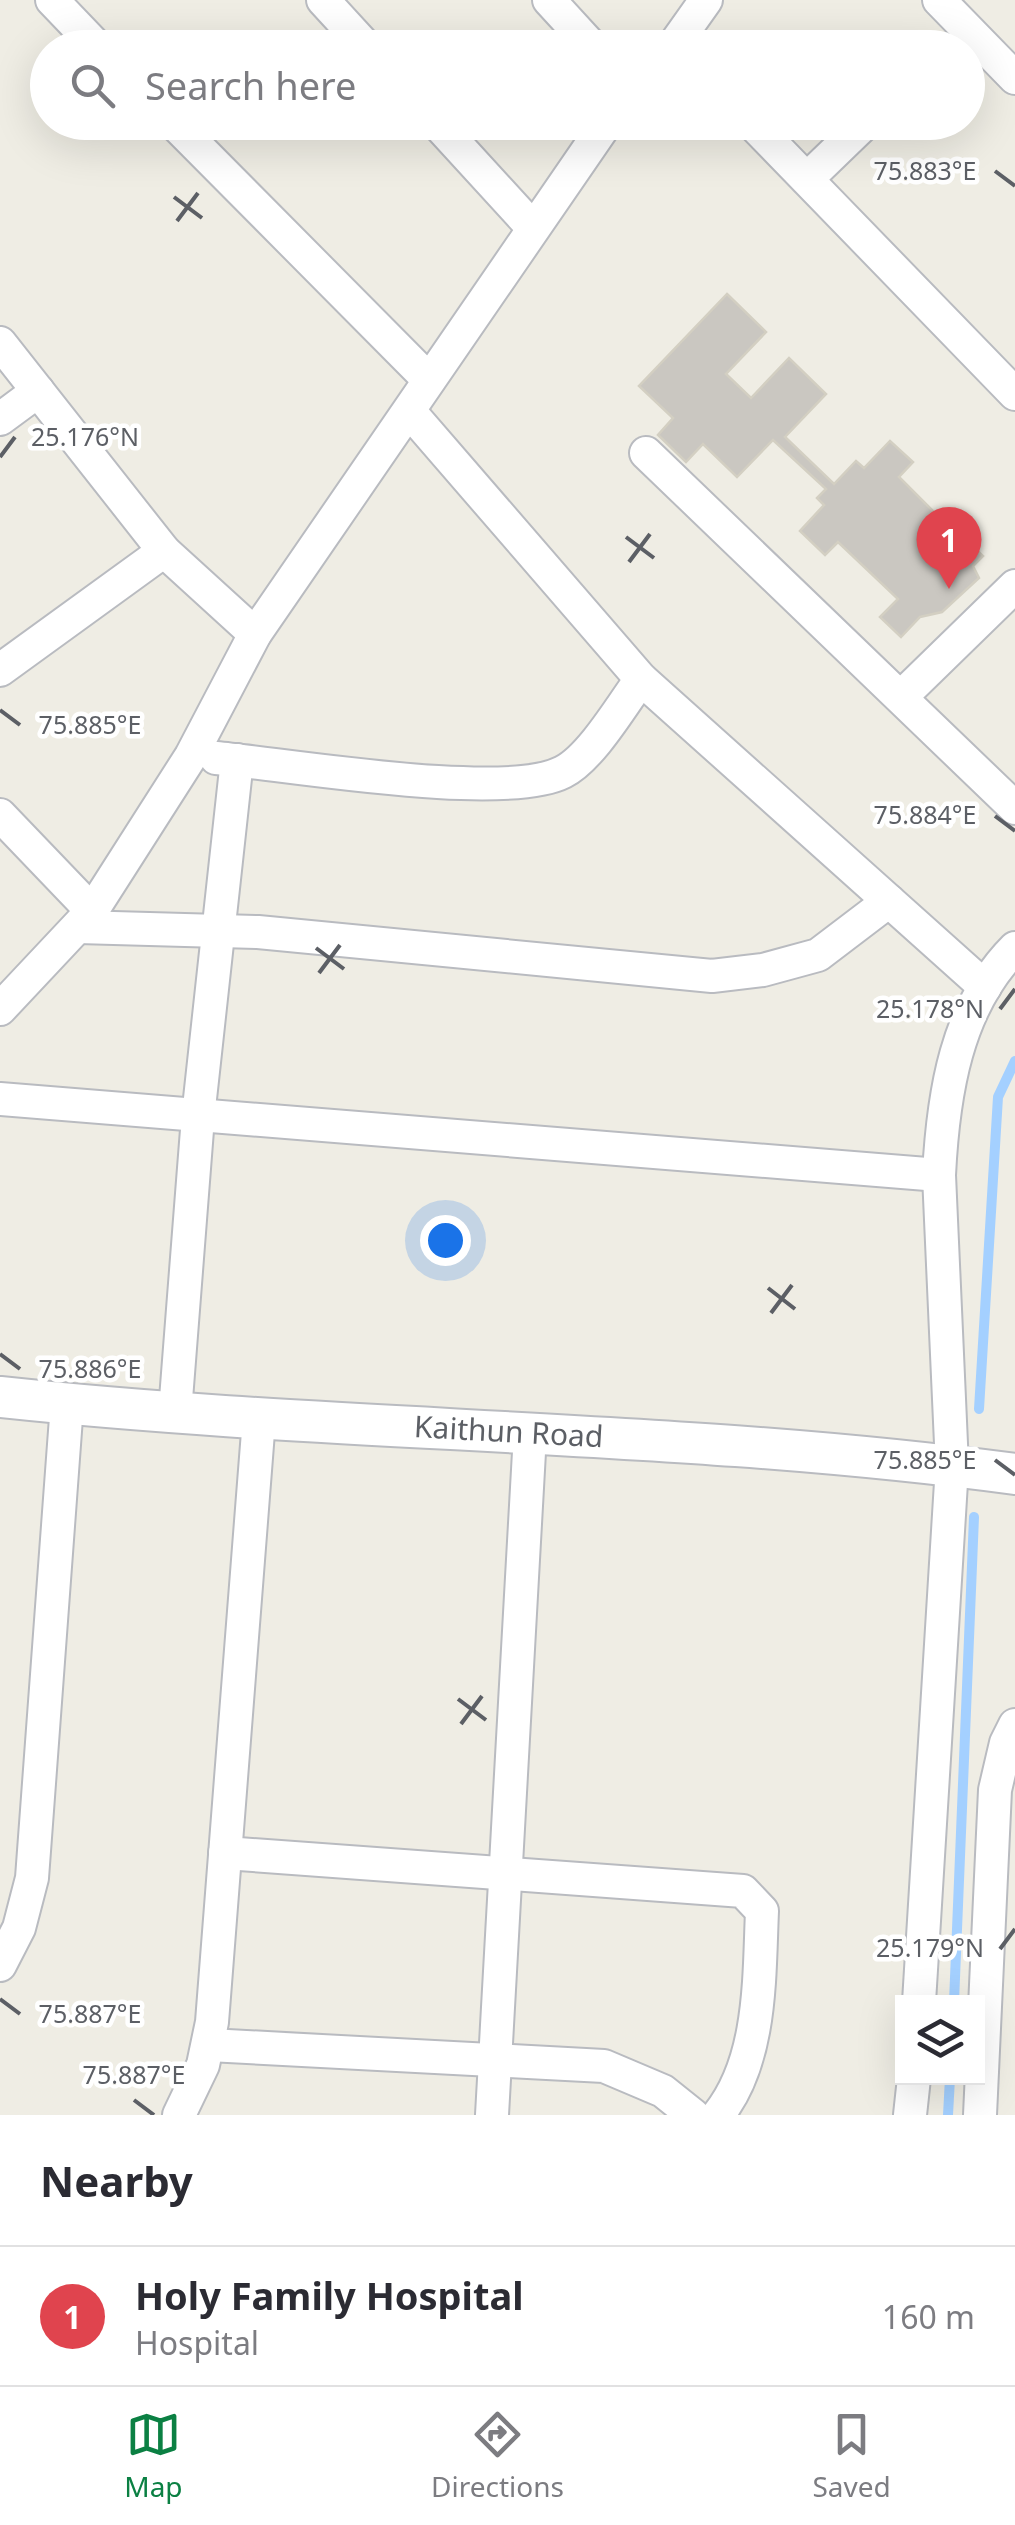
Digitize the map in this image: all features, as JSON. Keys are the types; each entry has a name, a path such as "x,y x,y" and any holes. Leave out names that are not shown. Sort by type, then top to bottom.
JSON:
{"street":[{"path":"52,0 81,30"},
{"path":"323,0 350,30"},
{"path":"549,0 576,30"},
{"path":"686,30 706,0"},
{"path":"939,0 951,30"},
{"path":"985,58 1015,78"},
{"path":"190,140 429,380"},
{"path":"452,140 533,228"},
{"path":"0,1009 85,919 191,756 254,634 594,140"},
{"path":"769,140 1015,394"},
{"path":"808,179 848,140"},
{"path":"0,342 164,551 254,634"},
{"path":"0,418 38,391"},
{"path":"410,412 641,679 985,986"},
{"path":"646,453 1015,808"},
{"path":"0,670 164,551"},
{"path":"902,696 1015,586"},
{"path":"191,756 479,785 527,782 565,772 596,740 641,679"},
{"path":"175,1412 198,1117 237,760"},
{"path":"0,815 85,919 712,976 763,970 818,955 889,901"},
{"path":"919,1995 952,1466 939,1176 942,1131 959,1040 993,970 1015,948"},
{"path":"0,1099 939,1176"},
{"name":"Kaithun Road","path":"0,1397 952,1466 1015,1474"},
{"path":"0,1965 19,1928 32,1878 67,1404"},
{"path":"178,2115 209,2045 260,1418"},
{"path":"492,2115 499,2060 530,1434"},
{"path":"980,2115 995,1790 1015,1725"},
{"path":"225,1853 732,1889 757,1902 762,1911 752,2041 739,2082 718,2115"},
{"path":"209,2045 604,2066 630,2073 678,2100 693,2115"},
{"path":"910,2115 913,2085"}],"building":[{"path":"727,294 766,332 726,374 751,398 789,358 826,394 785,437 834,484 856,461 864,468 890,441 913,462 899,477 936,514 931,520 943,532 949,527 959,536 953,542 960,549 967,541 983,556 973,566 979,578 942,612 920,617 901,637 880,617 898,599 838,542 825,555 800,531 824,505 817,498 826,489 773,440 737,477 703,444 686,462 658,435 673,418 639,386"}],"waterway":[{"path":"979,1409 998,1097 1015,1061"},
{"path":"954,1995 974,1517"},
{"path":"948,2115 950,2085"}],"place":[{"name":"Holy Family Hospital","path":"949,589"}]}
